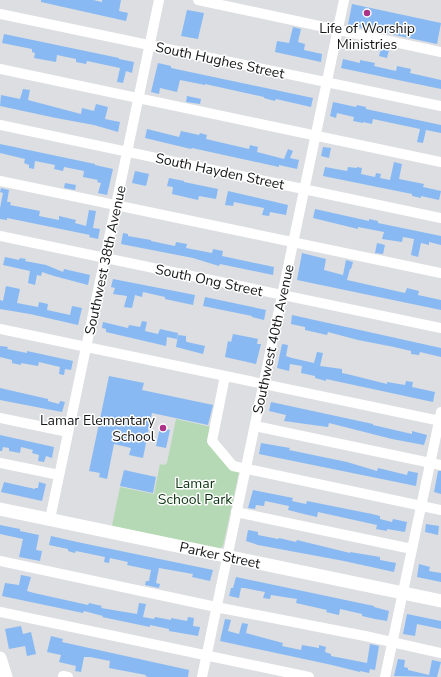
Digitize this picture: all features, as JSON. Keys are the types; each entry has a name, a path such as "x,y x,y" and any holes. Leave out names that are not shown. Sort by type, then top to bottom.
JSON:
{"main road":[{"name":"Parker Street","path":"0,509 441,601"},
{"path":"0,658 6,677"}],"street":[{"name":"Southwest 38th Avenue","path":"50,519 160,0"},
{"path":"198,0 441,52"},
{"name":"Southwest 40th Avenue","path":"202,677 344,0"},
{"name":"South Hughes Street","path":"0,14 441,106"},
{"path":"0,69 441,162"},
{"name":"South Hayden Street","path":"0,125 441,218"},
{"path":"0,180 441,273"},
{"name":"South Ong Street","path":"0,236 441,328"},
{"path":"0,329 263,384 440,418 385,677"},
{"path":"225,376 212,441 231,465 441,510"},
{"path":"0,418 68,432"},
{"path":"255,426 441,466"},
{"path":"0,463 59,475"},
{"path":"236,512 412,549"},
{"path":"0,561 441,653"},
{"path":"0,612 309,677"}],"green space":[{"name":"Lamar School Park","path":"176,419 211,427 208,445 239,472 223,546 219,549 112,526 120,487 154,494 160,464 164,465 167,463"}],"building":[{"path":"41,0 93,0 102,2 102,0 121,0 119,11 128,13 126,21 41,2"},
{"path":"352,4 441,23 437,44 348,25"},
{"path":"187,10 204,13 198,39 181,36"},
{"path":"293,27 301,29 298,42 305,44 304,50 322,54 321,62 275,52 277,41 289,43"},
{"path":"4,34 134,62 132,73 126,71 123,83 117,82 120,68 87,61 86,64 76,62 76,59 57,55 56,62 34,58 35,53 32,52 32,49 2,43"},
{"path":"381,49 389,50 387,58 379,56"},
{"path":"343,59 360,63 360,60 375,63 374,66 396,71 397,66 411,69 410,73 441,80 441,89 341,68"},
{"path":"158,63 171,66 171,68 313,98 311,107 276,99 275,101 264,97 180,80 177,92 160,88 159,94 151,92"},
{"path":"23,89 30,90 28,100 81,114 82,108 94,111 96,104 108,107 105,119 120,122 118,132 94,125 0,106 1,95 20,99"},
{"path":"187,96 201,99 200,104 186,102"},
{"path":"333,102 356,107 357,105 366,107 366,109 441,125 441,133 426,130 423,143 417,142 420,129 373,119 372,124 363,123 353,121 354,117 337,113 336,118 330,116"},
{"path":"147,129 179,137 181,131 199,135 200,133 207,135 206,139 249,149 250,145 258,147 257,152 284,159 288,149 293,151 290,158 299,160 297,169 279,165 279,167 145,138"},
{"path":"0,144 113,169 107,195 98,193 101,183 97,182 98,180 83,177 84,171 64,167 63,171 54,169 55,165 35,161 34,169 29,168 29,165 24,163 25,159 0,153"},
{"path":"323,147 331,148 329,158 321,156"},
{"path":"394,162 402,164 399,179 424,184 423,187 441,191 439,200 421,196 421,198 412,196 412,194 323,176 325,167 347,171 348,167 357,167 362,168 361,174 375,177 376,173 381,174 380,178 390,180"},
{"path":"135,171 149,174 146,186 132,183"},
{"path":"169,178 218,189 216,199 199,196 198,200 172,194 173,187 167,186"},
{"path":"65,183 76,185 75,190 64,188"},
{"path":"1,188 9,190 7,202 11,202 10,205 40,211 39,216 59,220 59,216 76,220 75,223 86,226 89,210 96,211 93,228 100,229 98,239 89,237 90,235 22,221 7,218 7,220 0,219 0,208 3,193 0,192"},
{"path":"228,191 288,205 286,215 270,212 269,216 262,215 264,208 234,202 233,206 225,205"},
{"path":"315,209 369,221 369,219 378,221 378,223 441,236 441,245 429,242 429,245 421,243 418,257 411,255 414,239 403,237 402,242 382,239 384,232 358,227 358,229 313,218"},
{"path":"123,233 128,234 128,236 175,246 176,242 187,244 186,248 212,253 213,249 223,251 222,256 274,267 273,275 220,264 219,266 193,258 121,244"},
{"path":"377,243 385,245 383,254 375,253"},
{"path":"302,253 326,259 324,270 343,275 346,260 353,262 347,280 405,293 407,288 419,291 418,295 441,300 441,310 297,280"},
{"path":"5,257 19,260 20,258 26,259 25,261 46,265 63,272 64,269 90,275 88,285 42,272 41,276 37,275 35,285 28,283 30,271 3,265"},
{"path":"113,279 195,295 193,305 165,299 165,297 143,292 142,297 135,295 132,308 124,307 127,296 113,294 115,288 111,287"},
{"path":"6,286 20,289 17,303 38,307 39,302 48,304 47,310 70,315 72,306 82,308 78,325 0,309 0,300 3,301"},
{"path":"205,297 266,310 264,320 252,316 203,306"},
{"path":"292,315 441,348 441,357 420,352 419,355 411,354 411,351 328,332 327,335 305,330 305,327 291,324"},
{"path":"142,321 147,322 145,331 158,334 160,329 178,333 177,339 167,337 166,346 106,332 106,329 102,328 103,322 128,328 129,325 140,327"},
{"path":"233,334 258,339 257,344 261,344 256,364 225,357 228,341 231,342"},
{"path":"178,335 186,336 187,342 205,346 203,354 176,347"},
{"path":"282,344 288,345 286,356 314,363 317,352 323,353 320,366 342,369 342,373 387,384 387,382 405,385 406,381 413,382 412,387 435,392 433,402 326,379 326,381 315,378 315,376 301,373 302,366 290,364 289,371 277,368"},
{"path":"0,346 8,347 7,349 27,353 27,351 73,361 71,370 65,369 64,375 59,374 60,367 39,362 38,366 12,363 12,360 0,357"},
{"path":"109,376 144,383 142,390 213,405 208,425 152,413 143,458 129,455 131,448 114,444 107,479 99,477 100,473 89,471"},
{"path":"0,388 48,399 48,401 59,404 60,401 65,402 62,412 0,400"},
{"path":"271,402 412,434 412,431 427,435 424,445 392,439 329,423 328,427 284,421 286,415 269,411"},
{"path":"160,427 170,430 166,448 156,446"},
{"path":"0,435 54,447 52,458 46,456 44,462 38,461 39,455 32,453 33,450 21,447 20,453 9,451 9,448 3,447 2,451 0,451"},
{"path":"261,443 290,448 289,450 347,462 377,471 378,468 407,475 408,471 418,473 416,486 259,454"},
{"path":"124,470 156,477 153,493 120,486"},
{"path":"438,471 441,471 441,494 434,492"},
{"path":"4,482 35,489 38,488 39,482 46,484 42,501 1,492"},
{"path":"253,490 293,498 292,501 306,504 307,501 372,514 380,516 380,519 392,522 393,519 407,522 405,532 376,529 377,525 318,512 317,517 288,510 289,506 265,501 264,506 256,505 255,509 248,508"},
{"path":"426,524 439,526 438,535 425,532"},
{"path":"0,525 39,535 36,550 42,551 40,561 19,557 23,539 0,534"},
{"path":"248,530 258,532 258,535 296,542 297,540 350,553 380,557 380,560 396,563 394,572 258,545 246,541"},
{"path":"51,536 213,570 210,581 192,577 193,574 159,568 156,583 160,584 159,588 145,585 146,581 149,581 151,570 127,565 128,562 110,558 109,563 104,562 105,557 76,551 75,553 68,551 68,549 49,545"},
{"path":"419,564 430,567 429,571 441,573 441,582 417,577"},
{"path":"21,575 31,577 27,591 34,593 88,605 89,603 102,606 101,608 137,614 139,603 146,604 143,617 154,619 155,617 187,621 188,617 194,618 193,626 200,627 198,636 169,631 169,629 150,625 150,627 102,617 103,616 84,611 83,613 2,596 5,583 19,585"},
{"path":"236,577 374,606 389,611 387,621 362,616 362,614 340,609 339,615 326,612 327,610 296,603 297,599 271,595 270,599 263,598 265,592 244,588 241,588 239,598 229,596"},
{"path":"407,614 441,621 441,629 417,624 415,636 403,634"},
{"path":"225,619 231,620 228,631 239,634 242,623 248,624 246,633 283,643 282,646 301,650 302,645 319,648 319,645 326,647 325,652 331,654 331,656 367,663 370,644 379,646 375,670 370,669 369,673 360,672 220,641"},
{"path":"21,626 23,634 31,632 36,654 27,656 25,646 9,649 5,629"},
{"path":"51,636 63,639 62,642 189,670 188,677 149,677 145,676 146,675 109,668 110,661 90,657 84,657 81,672 75,671 76,666 59,662 61,655 47,652"},
{"path":"398,659 405,660 404,667 408,668 408,670 429,675 432,660 441,662 437,677 394,676"}],"place":[{"name":"Life of Worship Ministries","path":"367,13"},
{"name":"Lamar Elementary School","path":"163,428"}]}
